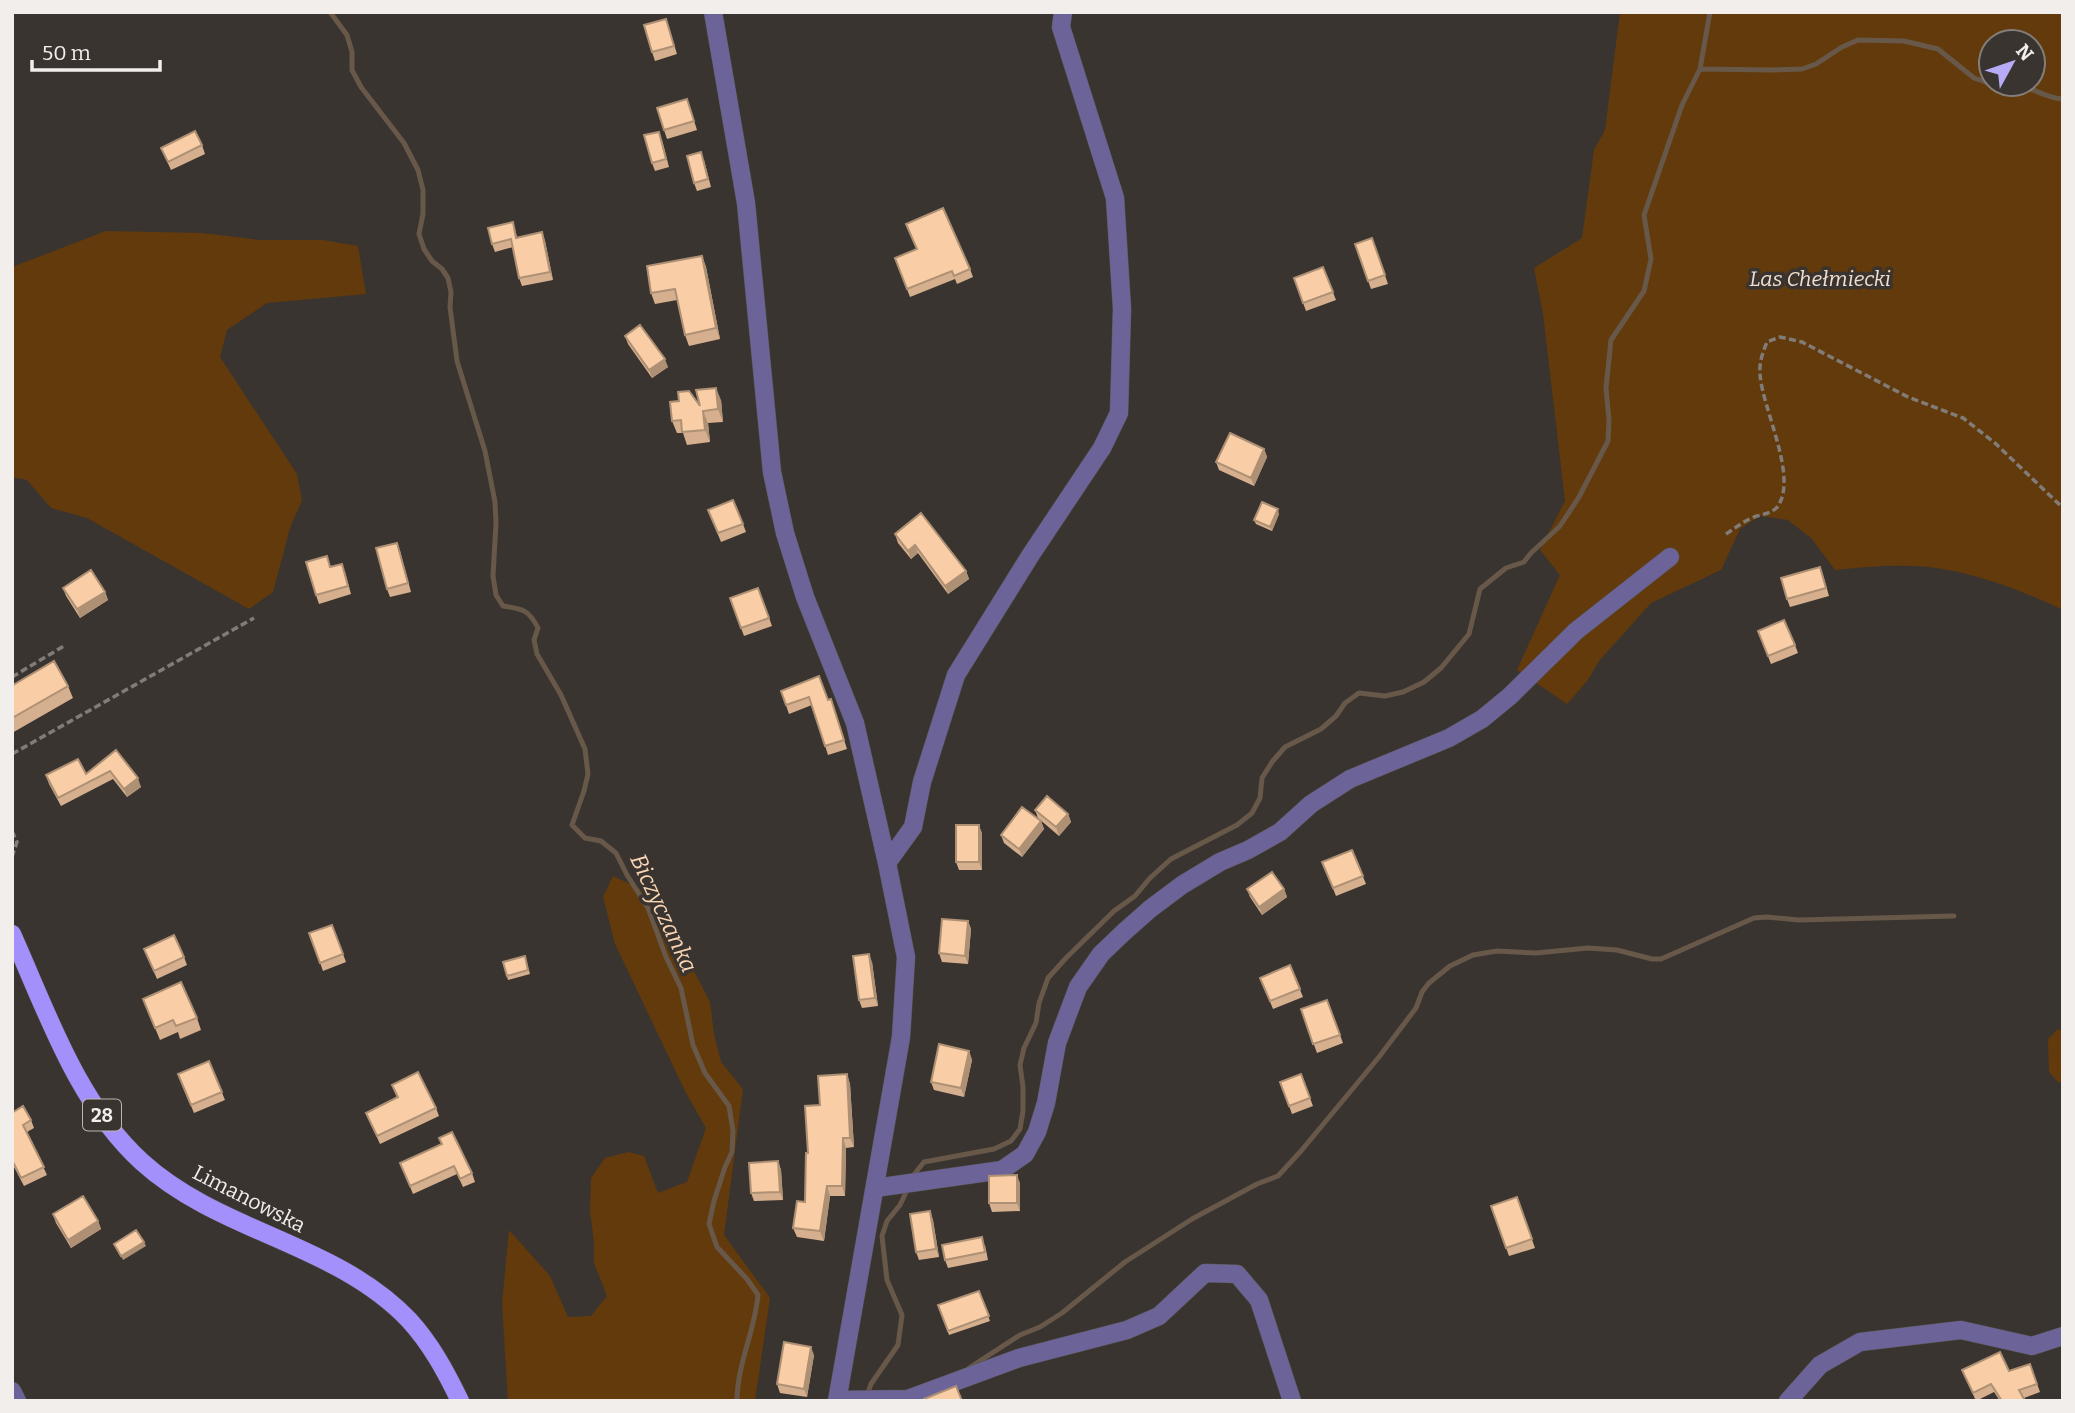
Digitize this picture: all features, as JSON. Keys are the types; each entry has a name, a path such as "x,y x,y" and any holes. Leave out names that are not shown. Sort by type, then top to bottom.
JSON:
{"main road":[{"name":"Limanowska","path":"12,934 69,1062 89,1096 122,1142 165,1181 194,1200 337,1266 385,1299 409,1320 428,1343 460,1401"}],"street":[{"path":"713,12 746,203 772,472 785,533 805,597 855,723 906,957 901,1037 837,1400 908,1399 1018,1358 1127,1330 1159,1316 1205,1273 1237,1274 1259,1300 1292,1401"},
{"path":"887,863 913,827 922,782 956,674 1102,448 1119,413 1122,309 1115,198 1061,27 1063,12"},
{"path":"875,1188 1002,1170 1025,1154 1037,1132 1046,1103 1057,1043 1078,987 1101,954 1150,909 1220,862 1280,832 1311,804 1350,779 1449,738 1482,719 1510,696 1576,631 1670,557"},
{"path":"1788,1401 1820,1365 1860,1342 1961,1330 2032,1346 2063,1336"},
{"path":"12,1391 17,1401"}],"path":[{"path":"1726,534 1755,517 1770,513 1777,508 1783,496 1784,480 1779,446 1760,374 1761,355 1767,342 1780,337 1802,342 1908,397 1963,418 1995,443 2063,508"},
{"path":"12,754 254,618"},
{"path":"12,677 64,646"},
{"path":"12,831 17,842 12,857"}],"green space":[{"name":"Las Chełmiecki","path":"1620,12 2063,12 2063,610 1997,583 1945,569 1905,566 1835,570 1812,539 1788,520 1760,516 1740,529 1721,570 1651,603 1599,661 1588,680 1567,704 1517,670 1560,575 1540,550 1565,501 1543,314 1534,268 1582,238 1594,150 1605,130"},
{"path":"106,231 202,233 261,240 323,240 358,246 366,294 267,303 227,330 220,357 297,474 302,500 290,528 273,592 249,609 87,518 51,508 27,480 12,477 12,267"},
{"path":"613,876 657,897 669,913 710,1002 721,1062 743,1089 724,1235 770,1298 755,1401 508,1401 502,1303 509,1230 550,1276 568,1317 591,1316 607,1296 594,1263 590,1211 591,1178 605,1158 629,1152 644,1156 658,1193 687,1182 706,1128 686,1093 615,944 603,897"},
{"path":"2058,1029 2063,1031 2063,1083 2058,1082 2049,1072 2048,1039"}],"building":[{"path":"666,19 674,46 652,52 644,25"},
{"path":"687,99 694,121 664,130 657,108"},
{"path":"195,131 202,145 168,162 161,148"},
{"path":"659,132 666,159 652,163 644,135"},
{"path":"701,152 708,179 694,183 687,156"},
{"path":"943,208 970,269 954,276 952,271 907,289 895,258 917,249 906,224"},
{"path":"513,222 516,238 542,232 550,272 519,278 511,239 492,244 488,228"},
{"path":"1372,238 1385,275 1368,281 1355,244"},
{"path":"702,256 716,328 685,335 675,289 651,293 647,266"},
{"path":"1323,267 1333,292 1303,303 1294,278"},
{"path":"640,325 665,359 649,370 625,336"},
{"path":"716,388 718,409 703,411 705,430 682,432 681,420 672,421 670,402 679,401 678,392 689,391 700,406 696,390"},
{"path":"1230,433 1264,449 1251,478 1216,462"},
{"path":"733,500 743,524 718,533 708,510"},
{"path":"1262,502 1278,509 1270,527 1254,520"},
{"path":"921,513 966,571 945,586 915,545 908,551 895,534"},
{"path":"397,543 408,583 387,589 376,548"},
{"path":"327,556 330,567 342,564 348,586 316,595 306,562"},
{"path":"1820,567 1826,588 1787,599 1781,578"},
{"path":"91,570 105,592 77,609 63,588"},
{"path":"758,588 769,618 741,628 730,598"},
{"path":"1784,620 1795,645 1768,656 1758,631"},
{"path":"54,661 68,686 12,718 12,684"},
{"path":"819,676 828,700 831,699 844,740 825,746 809,697 786,705 781,691"},
{"path":"116,750 138,778 124,789 110,771 58,798 46,775 78,759 86,774"},
{"path":"1047,796 1068,814 1056,827 1035,810"},
{"path":"1022,807 1041,821 1019,849 1001,835"},
{"path":"956,825 979,825 979,862 956,862"},
{"path":"1352,850 1363,876 1333,888 1322,862"},
{"path":"1272,872 1284,889 1259,907 1247,889"},
{"path":"942,919 968,921 965,956 939,953"},
{"path":"332,925 343,954 320,963 309,933"},
{"path":"174,935 184,957 154,971 144,949"},
{"path":"869,954 875,998 859,1000 853,956"},
{"path":"525,956 528,970 507,976 503,962"},
{"path":"1290,965 1300,989 1270,1001 1260,978"},
{"path":"181,982 197,1018 176,1026 173,1020 155,1028 143,999"},
{"path":"1327,1000 1340,1035 1313,1044 1301,1009"},
{"path":"939,1044 969,1051 961,1088 931,1082"},
{"path":"209,1061 222,1092 191,1105 178,1074"},
{"path":"418,1072 436,1108 377,1136 366,1113 398,1097 392,1085"},
{"path":"847,1074 850,1138 843,1138 842,1186 827,1186 820,1231 793,1228 797,1201 805,1202 808,1153 805,1106 820,1105 818,1076"},
{"path":"1301,1074 1310,1098 1289,1106 1280,1082"},
{"path":"23,1106 31,1120 23,1125 44,1167 21,1178 12,1160 12,1113"},
{"path":"452,1132 472,1173 460,1179 454,1166 410,1186 400,1163 442,1144 439,1138"},
{"path":"778,1161 780,1192 751,1193 749,1163"},
{"path":"1017,1175 1017,1203 989,1203 989,1176"},
{"path":"83,1196 98,1221 68,1240 53,1214"},
{"path":"1517,1197 1532,1239 1506,1248 1491,1206"},
{"path":"930,1211 936,1249 916,1252 910,1214"},
{"path":"136,1230 144,1242 121,1256 114,1244"},
{"path":"982,1237 985,1252 945,1260 942,1245"},
{"path":"979,1291 989,1316 948,1331 938,1305"},
{"path":"784,1342 811,1347 804,1389 777,1384"},
{"path":"2000,1352 2009,1371 2030,1364 2037,1384 2019,1390 2025,1401 2002,1401 1991,1384 1973,1393 1962,1370"},
{"path":"956,1386 962,1401 924,1401 924,1399"}],"waterway":[{"name":"Biczyczanka","path":"330,12 347,35 352,52 352,70 361,87 404,143 418,170 423,190 423,214 419,234 424,249 448,278 457,361 485,451 495,502 493,576 496,595 503,606 525,611 535,622 538,628 534,640 537,654 561,695 585,749 588,774 572,825 585,838 601,841 616,853 648,908 681,988 693,1045 705,1073 729,1106 733,1131 732,1152 714,1201 709,1224 717,1247 758,1295 740,1374 737,1401"},
{"path":"912,1177 924,1162 994,1149 1011,1141 1020,1129 1023,1111 1020,1065 1024,1048 1036,1023 1039,1003 1048,978 1066,958 1114,911 1135,896 1171,859 1237,825 1252,813 1260,798 1262,778 1285,747 1321,729 1336,716 1345,703 1359,693 1385,696 1403,692 1424,682 1441,668 1469,634 1480,589 1506,568 1524,562 1560,526 1579,497 1608,441 1606,388 1611,340 1644,291 1651,259 1644,215 1682,105 1700,69 1710,12"},
{"path":"1700,69 1802,69 1858,40 1904,41 1938,49 1977,79"},
{"path":"2047,95 2063,99"},
{"path":"969,1368 1020,1335 1040,1327 1062,1313 1125,1262 1192,1219 1257,1184 1278,1176 1379,1057 1416,1008 1429,983 1450,966 1473,955 1497,951 1536,953 1588,948 1617,950 1661,959 1754,918 1799,920 1954,916"},
{"path":"866,1398 871,1384 898,1345 902,1315 887,1280 882,1236 887,1221 900,1205 909,1186"}]}
